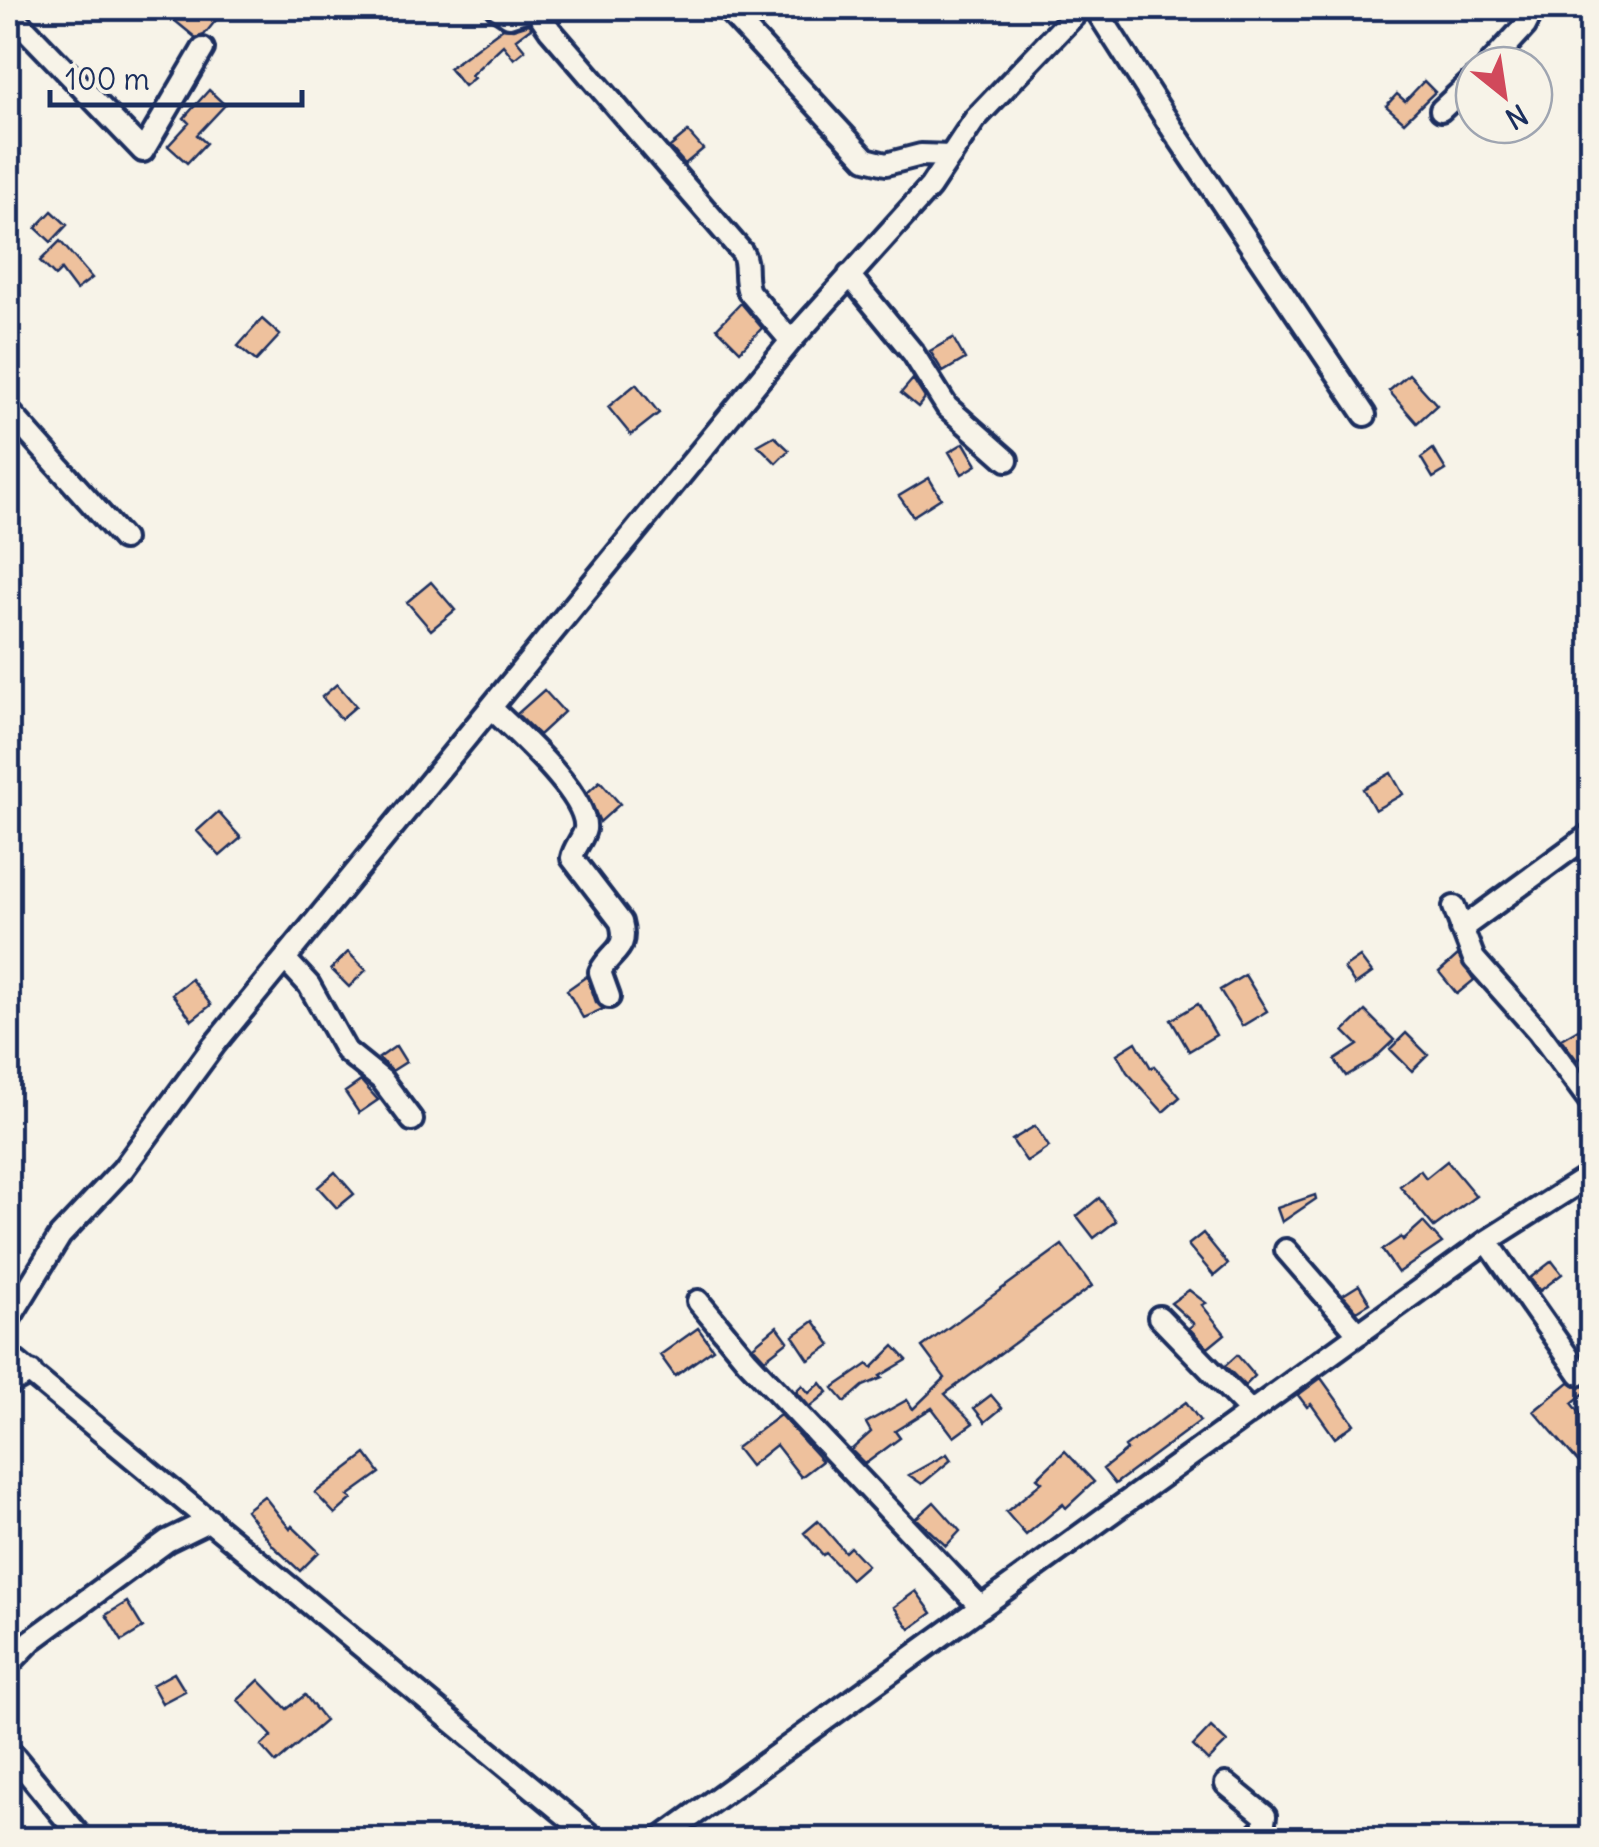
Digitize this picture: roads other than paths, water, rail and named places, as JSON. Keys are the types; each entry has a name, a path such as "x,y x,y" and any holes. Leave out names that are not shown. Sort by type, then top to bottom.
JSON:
{"street":[{"path":"497,8 508,16 534,8 742,252 746,260 744,282 749,292 791,341"},
{"path":"726,8 866,158 886,164 920,154 950,156"},
{"path":"8,1320 60,1236 123,1169 214,1045 791,341 930,187 998,91 1082,8"},
{"path":"1095,8 1365,415"},
{"path":"1507,45 1525,26 1527,15 1522,8"},
{"path":"8,11 143,151 203,49"},
{"path":"1441,110 1454,98"},
{"path":"849,275 913,353 947,406 1008,460"},
{"path":"8,410 123,539"},
{"path":"492,708 537,752 582,812 585,830 572,858 621,922 624,932 623,943 600,972 609,997"},
{"path":"1460,930 1592,833"},
{"path":"1454,907 1460,930 1481,968 1538,1031 1592,1104"},
{"path":"286,960 309,985 346,1051 382,1080 412,1120"},
{"path":"659,1840 1487,1241 1592,1174"},
{"path":"1487,1241 1580,1374"},
{"path":"1286,1250 1359,1334"},
{"path":"698,1301 746,1360 979,1606"},
{"path":"1159,1317 1251,1412"},
{"path":"8,1355 596,1840"},
{"path":"8,1385 30,1372"},
{"path":"8,1664 32,1640 167,1541 210,1520"},
{"path":"8,1748 83,1840"},
{"path":"1226,1784 1265,1816 1263,1829 1252,1840"}]}
